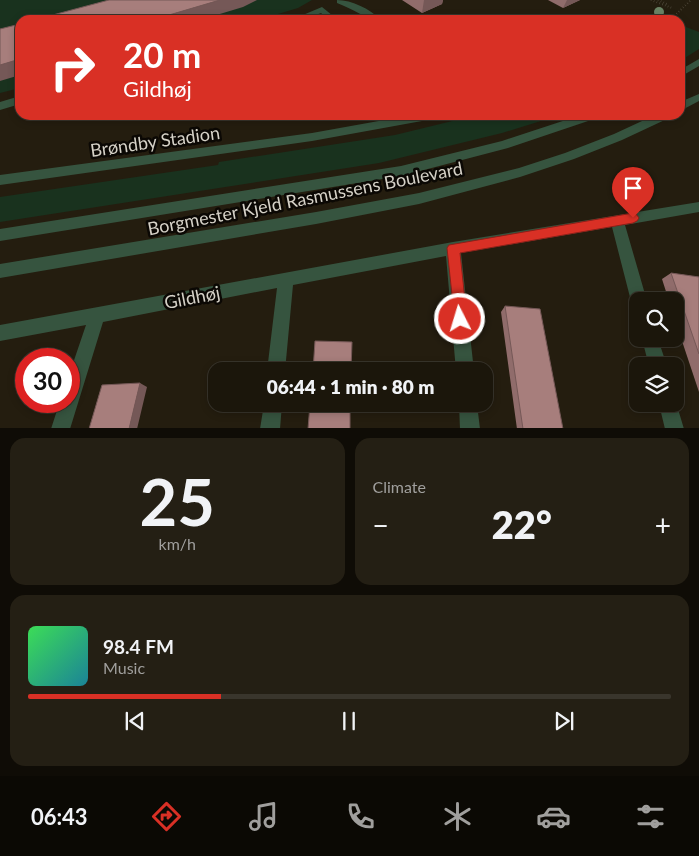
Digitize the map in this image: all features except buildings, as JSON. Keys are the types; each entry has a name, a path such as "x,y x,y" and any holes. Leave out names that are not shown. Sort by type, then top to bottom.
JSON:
{"street":[{"path":"308,15 340,0 364,10 370,15"},
{"path":"322,10 328,15"},
{"path":"685,72 698,65"},
{"path":"685,104 699,97"},
{"path":"0,106 15,102"},
{"name":"Brøndby Stadion","path":"0,180 312,137 405,120"},
{"name":"Borgmester Kjeld Rasmussens Boulevard","path":"0,235 400,171 504,146 579,120"},
{"name":"Borgmester Kjeld Rasmussens Boulevard","path":"0,271 338,215 462,189 531,169 622,135 654,120"},
{"name":"Gildhøj","path":"0,333 453,248 699,206"},
{"path":"617,221 637,292"},
{"path":"453,248 464,362"},
{"path":"277,362 286,280"},
{"path":"60,428 97,315"},
{"path":"270,428 272,412"},
{"path":"469,412 470,428"},
{"path":"670,412 675,428"}],"path":[{"path":"651,0 672,8"},
{"path":"658,0 667,4"},
{"path":"675,15 691,0"}],"green space":[{"path":"0,0 312,0 298,8 275,15 15,15 15,89 0,93"},
{"path":"685,28 699,32 699,49 685,58"},
{"path":"456,120 544,120 502,133 379,163 0,222 0,197 218,165 219,162 395,135"}],"route":[{"path":"460,319 453,248 633,218"}]}
